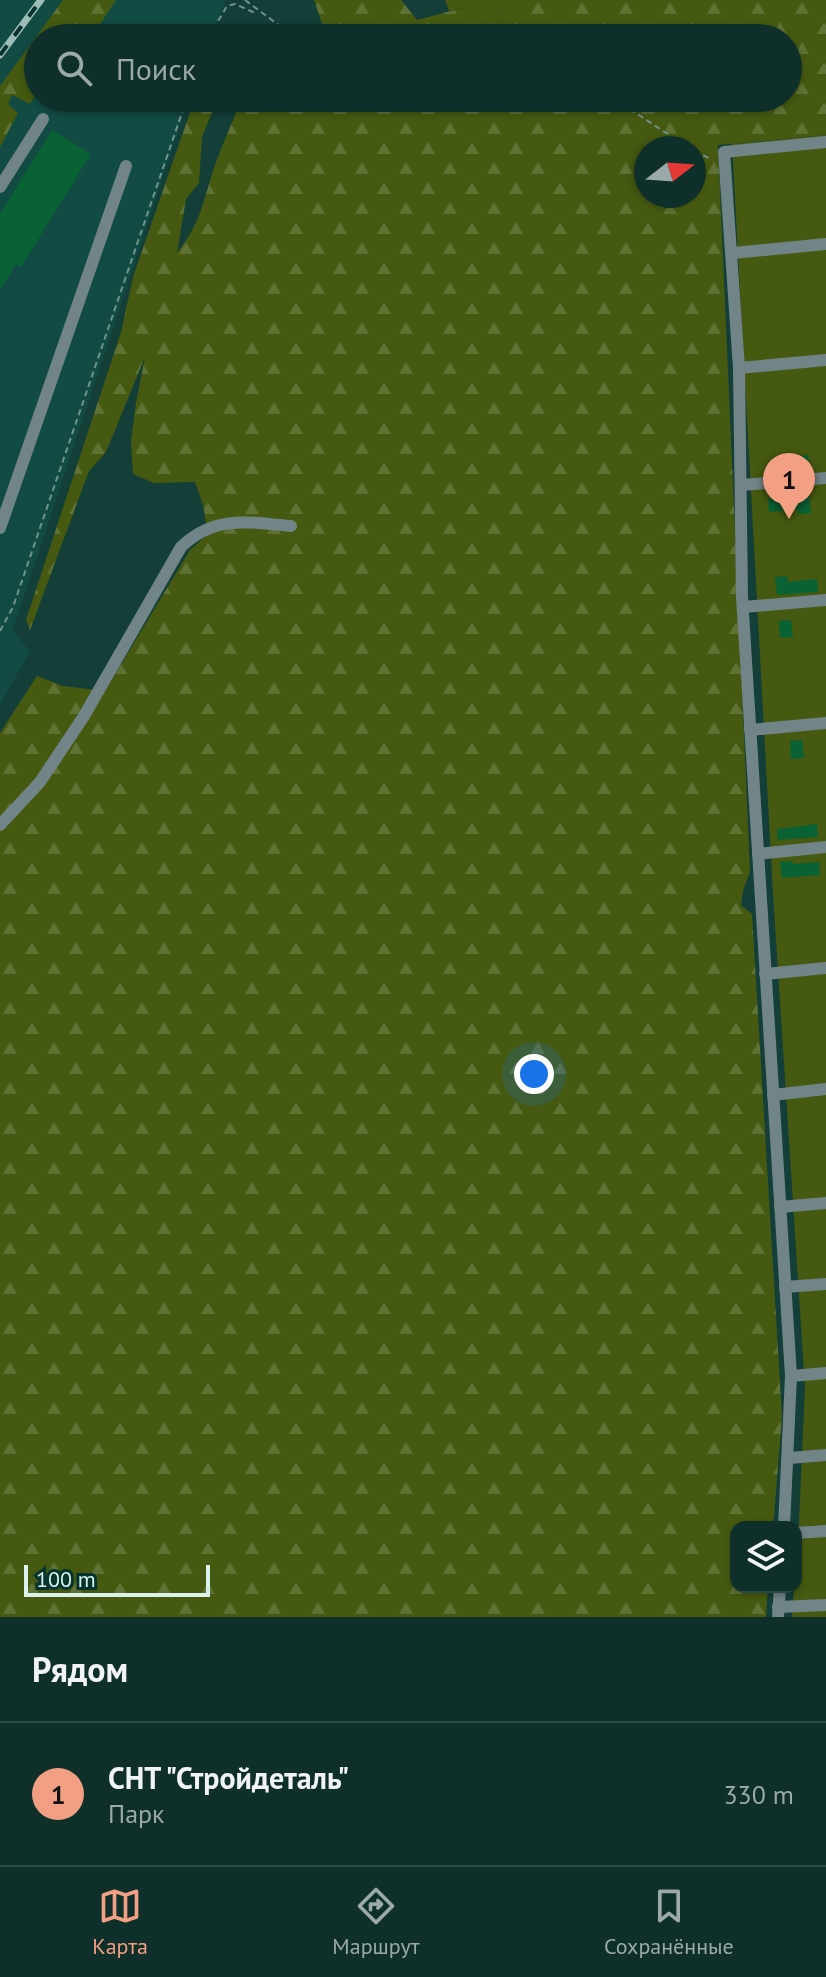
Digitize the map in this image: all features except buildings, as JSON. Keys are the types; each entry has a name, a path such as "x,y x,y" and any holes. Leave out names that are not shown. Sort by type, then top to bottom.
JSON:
{"street":[{"path":"0,187 43,119"},
{"path":"784,1521 791,1376 743,607 739,368 725,159 826,142"},
{"path":"0,528 126,166"},
{"path":"733,253 826,244"},
{"path":"739,368 826,360"},
{"path":"742,485 826,478"},
{"path":"0,825 40,782 75,730 181,547 196,533 222,524 249,522 291,526"},
{"path":"743,607 826,600"},
{"path":"750,730 826,723"},
{"path":"758,854 826,847"},
{"path":"765,974 826,968"},
{"path":"773,1095 826,1089"},
{"path":"780,1207 826,1203"},
{"path":"785,1287 826,1284"},
{"path":"791,1376 826,1373"},
{"path":"789,1458 826,1455"},
{"path":"802,1533 826,1531"},
{"path":"778,1612 826,1605"}],"path":[{"path":"245,0 277,24"},
{"path":"216,24 227,6 235,4 253,12 255,8"},
{"path":"0,631 13,607 182,112"},
{"path":"634,112 671,136"},
{"path":"706,154 725,159"}],"shaded area":[{"path":"0,0 226,0 216,24 24,24 24,112 184,112 13,630 30,652 0,704"}],"green space":[{"path":"63,0 116,0 100,24 45,24"},
{"path":"314,0 401,0 417,20 466,7 500,20 509,0 826,0 826,135 718,145 750,872 741,905 752,914 782,1417 773,1521 730,1521 730,1593 768,1593 766,1617 0,1617 0,733 37,676 63,686 105,691 190,550 208,534 195,482 154,483 133,474 131,441 145,357 106,452 89,471 30,630 26,620 121,332 133,277 190,112 212,112 202,137 199,183 186,199 177,253 201,209 236,112 802,112 802,24 322,24"},
{"path":"445,0 509,0 500,20 466,7 449,11"},
{"path":"24,53 24,101 12,95 8,104 18,113 0,147 0,86"},
{"path":"826,135 826,1617 792,1617 794,1593 802,1593 802,1521 799,1521 805,1388 773,893 732,144"}],"railway":[{"path":"0,55 41,0"}],"place":[{"name":"СНТ \"Стройдеталь\"","path":"789,519"}]}
